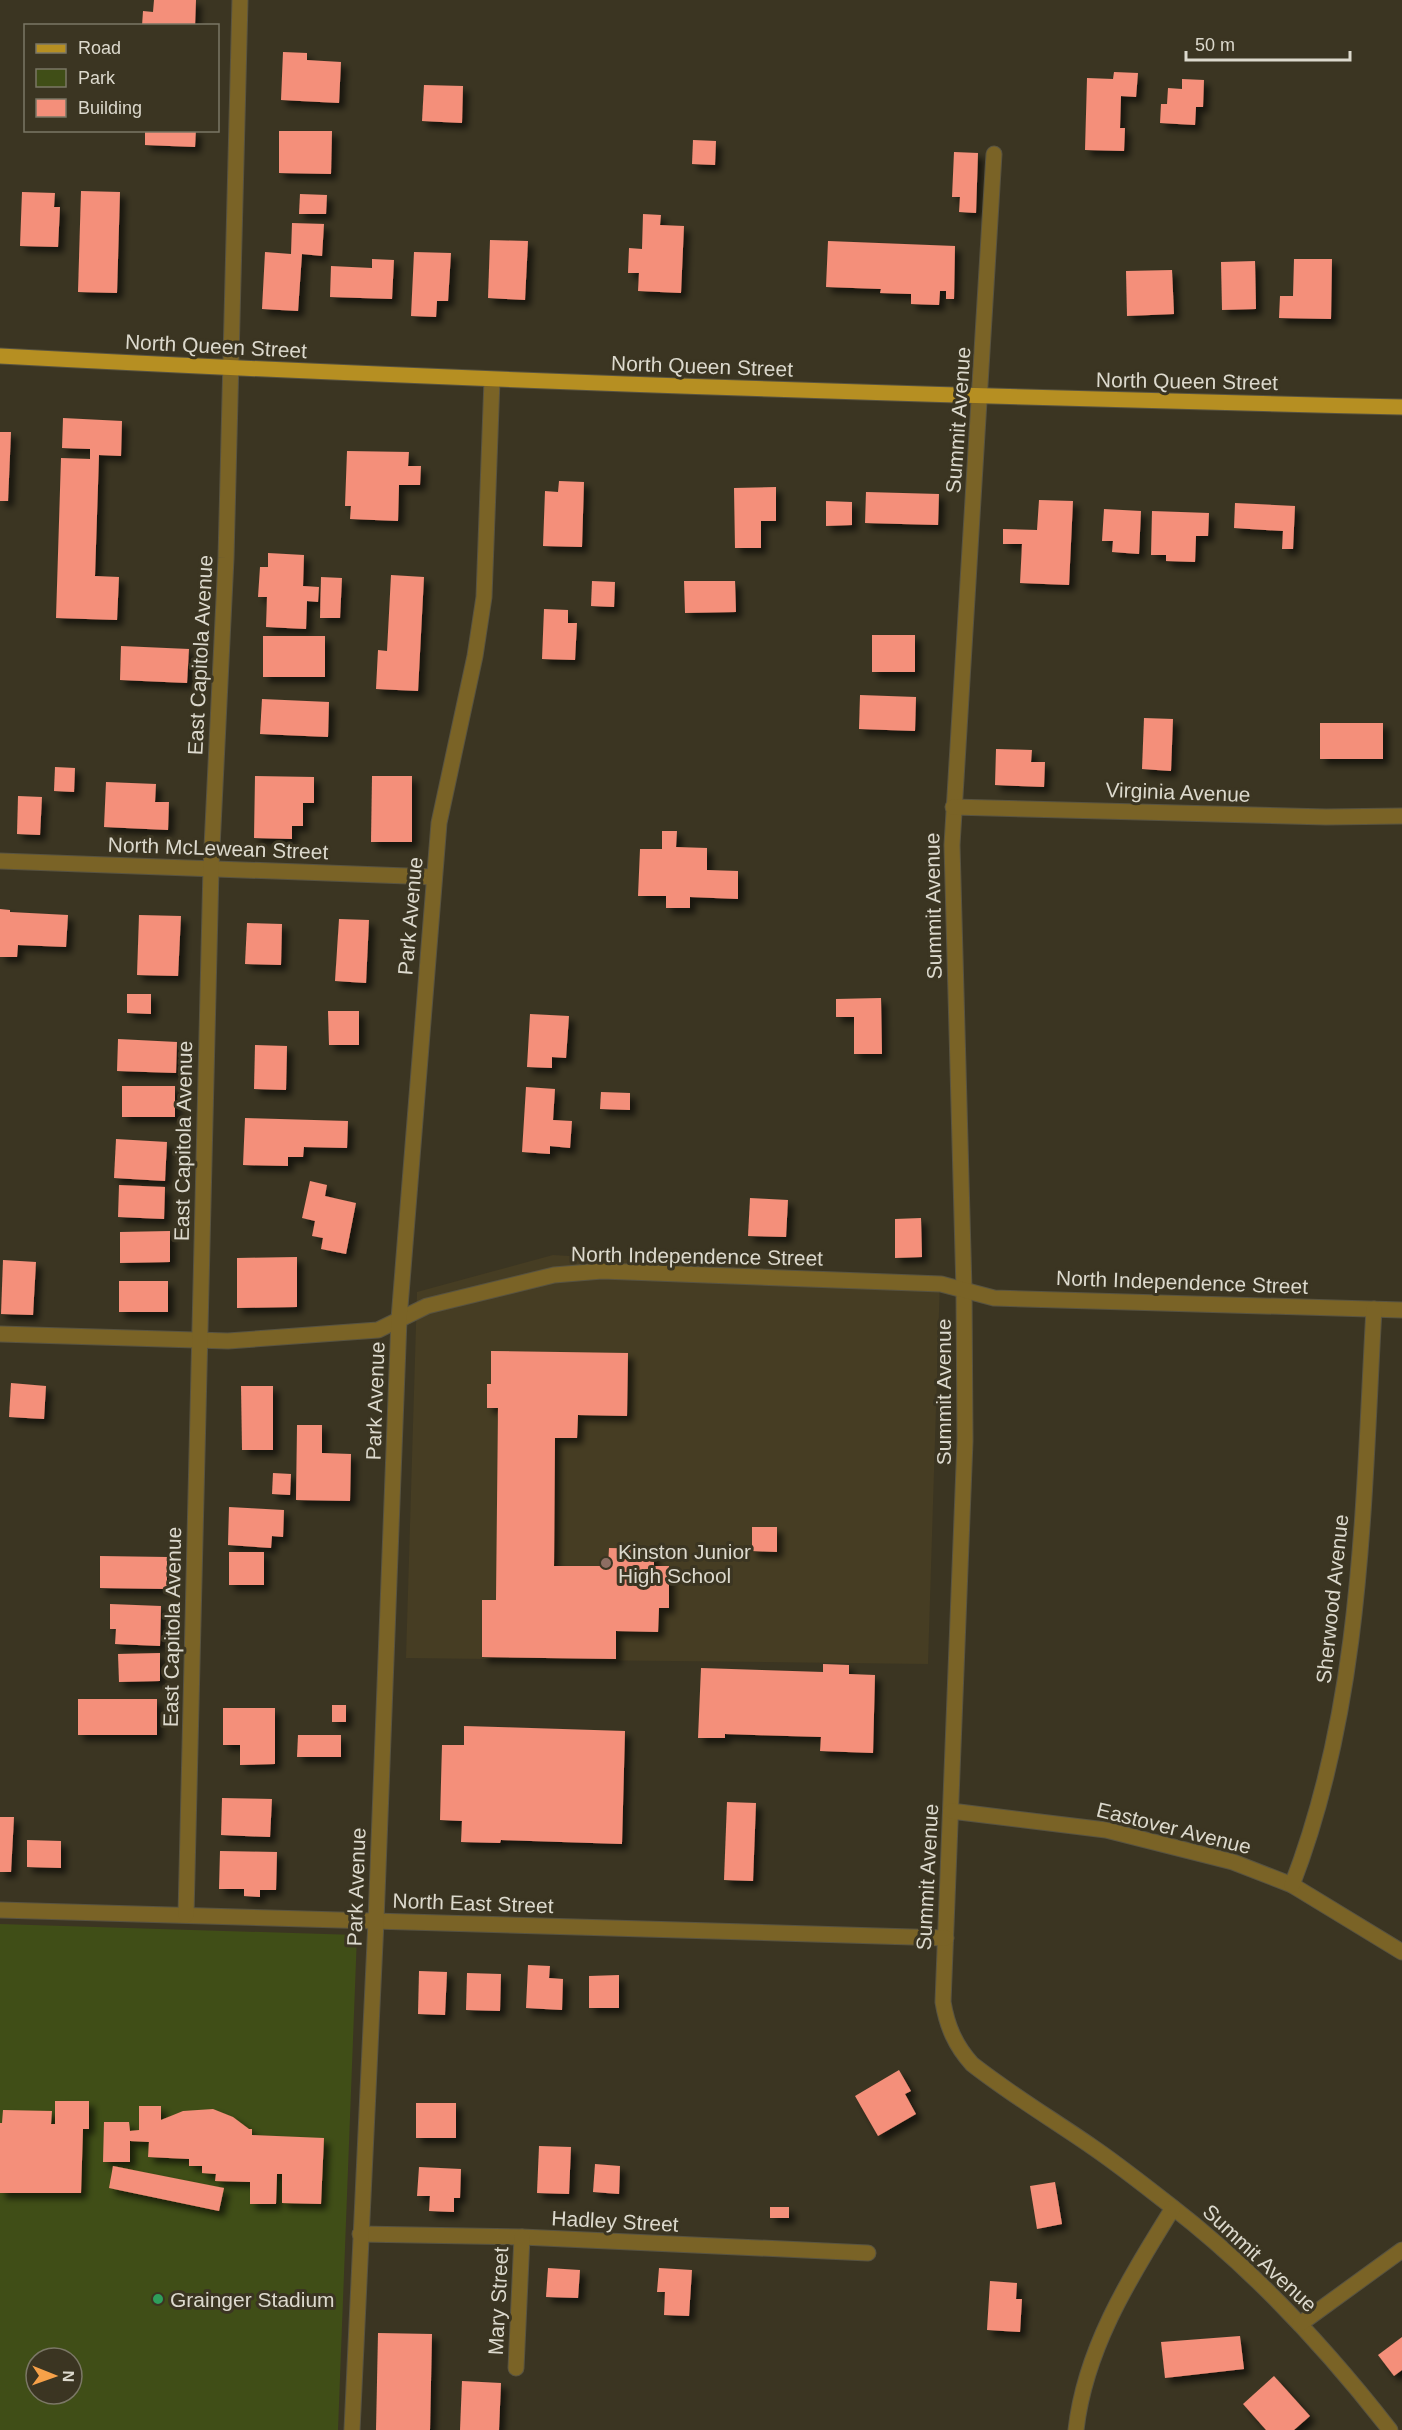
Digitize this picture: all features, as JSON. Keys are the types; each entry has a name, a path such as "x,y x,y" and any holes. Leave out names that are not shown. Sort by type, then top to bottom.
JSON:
{"main road":[{"name":"North Queen Street","path":"0,356 492,380 981,397 1402,407"}],"street":[{"name":"East Capitola Avenue","path":"186,1915 211,868 226,558 240,0"},
{"name":"Summit Avenue","path":"994,154 952,845 964,1290 965,1441 943,2002 947,2026 960,2050 985,2074 1093,2147 1238,2261 1358,2388 1390,2430"},
{"name":"Park Avenue","path":"352,2430 376,1921 399,1319 439,823 475,656 484,597 492,380"},
{"name":"Virginia Avenue","path":"953,807 1326,817 1402,816"},
{"name":"North McLewean Street","path":"0,861 434,877"},
{"name":"North Independence Street","path":"0,1334 228,1341 378,1330 428,1306 554,1275 602,1270 941,1284 994,1298 1402,1310"},
{"name":"Sherwood Avenue","path":"1292,1885 1306,1850 1338,1728 1348,1671 1366,1459 1374,1309"},
{"name":"Eastover Avenue","path":"951,1811 1106,1830 1233,1862 1292,1885 1402,1952"},
{"name":"North East Street","path":"0,1910 946,1938"},
{"path":"1076,2430 1093,2356 1132,2274 1173,2208"},
{"name":"Hadley Street","path":"360,2234 522,2237 868,2253"},
{"name":"Mary Street","path":"516,2368 522,2237"},
{"path":"1300,2324 1402,2250"}],"shaded area":[{"path":"553,1255 940,1279 928,1664 406,1658 417,1292"}],"green space":[{"path":"0,1924 357,1935 338,2430 0,2430"}],"building":[{"path":"154,0 196,0 195,24 142,24 143,11 153,12"},
{"path":"283,52 307,53 307,60 341,62 339,103 281,100"},
{"path":"1114,72 1138,73 1136,97 1121,96 1120,128 1125,128 1124,151 1085,150 1087,78 1113,79"},
{"path":"1182,79 1204,80 1203,107 1196,107 1195,125 1160,123 1161,104 1167,104 1168,88 1182,89"},
{"path":"424,85 463,86 462,123 422,121"},
{"path":"279,131 332,131 331,174 279,173"},
{"path":"145,132 196,132 195,147 145,145"},
{"path":"693,140 716,141 715,165 692,164"},
{"path":"954,152 978,153 976,213 959,212 960,197 952,197"},
{"path":"81,191 120,192 117,293 78,292"},
{"path":"22,192 55,193 54,207 60,207 58,247 20,246"},
{"path":"300,194 327,195 326,214 299,214"},
{"path":"643,214 661,215 660,225 684,226 681,293 638,291 639,273 628,273 629,248 642,249"},
{"path":"292,223 324,224 322,256 302,254 298,311 262,309 265,252 291,254"},
{"path":"490,240 528,241 525,300 488,298"},
{"path":"828,241 955,246 954,299 946,299 946,291 940,291 939,305 911,304 911,294 880,293 881,289 826,287"},
{"path":"414,252 451,253 448,301 437,301 436,317 411,316"},
{"path":"372,259 394,260 392,299 330,297 331,266 372,268"},
{"path":"1294,259 1332,259 1331,319 1279,318 1280,296 1293,296"},
{"path":"1255,261 1256,309 1222,310 1221,262"},
{"path":"1172,270 1174,314 1127,316 1126,271"},
{"path":"63,418 122,421 121,456 99,455 95,576 119,577 117,620 56,618 61,458 90,459 90,449 62,448"},
{"path":"0,432 11,432 8,501 0,501"},
{"path":"347,451 409,452 408,466 421,466 420,485 399,485 398,521 350,519 351,506 345,506"},
{"path":"559,481 584,482 582,547 543,546 545,491 558,492"},
{"path":"776,487 776,521 761,521 761,548 735,548 734,488"},
{"path":"866,492 939,494 938,525 865,523"},
{"path":"1039,500 1073,501 1069,585 1020,583 1022,544 1003,544 1003,529 1037,530"},
{"path":"826,501 852,502 852,525 826,526"},
{"path":"1235,503 1295,506 1293,549 1282,549 1283,531 1234,528"},
{"path":"1104,509 1141,511 1139,554 1112,552 1113,541 1102,541"},
{"path":"1152,511 1209,513 1208,536 1196,536 1195,562 1166,561 1166,555 1151,555"},
{"path":"268,553 304,555 303,586 319,587 318,602 307,601 306,629 266,627 267,597 258,597 260,567 268,567"},
{"path":"391,575 424,577 418,691 376,689 378,650 387,651"},
{"path":"321,577 342,578 340,618 320,618"},
{"path":"592,581 615,582 614,607 591,606"},
{"path":"684,581 735,581 736,612 685,613"},
{"path":"544,609 568,610 568,623 577,623 575,660 542,659"},
{"path":"872,635 915,635 915,672 872,672"},
{"path":"263,636 325,636 325,677 263,677"},
{"path":"121,646 189,649 187,683 120,680"},
{"path":"860,695 916,697 915,731 859,729"},
{"path":"262,699 329,702 328,737 260,734"},
{"path":"1144,718 1173,719 1171,771 1142,769"},
{"path":"1320,723 1383,723 1383,759 1320,759"},
{"path":"996,749 1032,750 1031,762 1045,762 1044,787 995,785"},
{"path":"55,767 75,768 74,792 54,791"},
{"path":"255,776 314,777 314,803 303,803 303,826 292,826 292,839 254,838"},
{"path":"372,776 412,776 412,842 371,842"},
{"path":"106,782 156,784 155,802 169,802 168,830 104,827"},
{"path":"18,796 42,797 40,835 17,834"},
{"path":"662,831 677,831 676,847 707,848 707,870 738,871 738,899 690,897 690,908 666,908 666,896 638,896 640,849 662,849"},
{"path":"0,909 10,910 10,912 68,915 66,947 18,945 17,957 0,957"},
{"path":"139,915 181,916 178,976 137,975"},
{"path":"339,919 369,920 366,983 335,981"},
{"path":"247,923 282,924 281,965 245,964"},
{"path":"127,994 151,994 151,1014 127,1013"},
{"path":"881,998 882,1054 854,1054 854,1017 836,1017 836,999"},
{"path":"328,1011 359,1011 359,1045 329,1045"},
{"path":"530,1014 569,1016 566,1058 552,1057 552,1068 527,1067"},
{"path":"118,1039 177,1042 176,1073 117,1071"},
{"path":"255,1045 287,1046 286,1090 254,1089"},
{"path":"122,1086 175,1086 175,1117 122,1117"},
{"path":"526,1087 555,1089 553,1120 572,1121 570,1148 550,1146 550,1154 522,1152"},
{"path":"601,1092 630,1093 630,1110 600,1109"},
{"path":"245,1118 348,1121 347,1148 304,1147 303,1157 288,1157 288,1166 243,1165"},
{"path":"116,1139 167,1142 165,1181 114,1178"},
{"path":"310,1181 327,1185 325,1196 356,1203 346,1254 321,1249 323,1238 312,1236 315,1221 302,1218"},
{"path":"119,1185 165,1187 164,1219 118,1217"},
{"path":"750,1198 788,1200 786,1237 748,1236"},
{"path":"921,1218 922,1257 895,1258 895,1219"},
{"path":"170,1231 170,1262 120,1263 120,1232"},
{"path":"297,1257 297,1307 237,1308 237,1258"},
{"path":"3,1260 36,1262 33,1315 1,1314"},
{"path":"119,1281 168,1281 168,1312 119,1312"},
{"path":"491,1351 628,1353 627,1416 578,1415 577,1438 555,1438 554,1566 608,1566 609,1548 654,1549 654,1566 669,1566 669,1608 659,1608 658,1632 616,1631 616,1659 482,1657 482,1600 496,1600 498,1408 487,1408 487,1384 491,1384"},
{"path":"11,1383 46,1386 44,1419 9,1417"},
{"path":"241,1386 273,1386 273,1450 242,1450"},
{"path":"297,1425 322,1425 322,1453 351,1454 350,1501 296,1500"},
{"path":"273,1473 291,1474 290,1495 272,1494"},
{"path":"229,1507 284,1510 283,1537 272,1536 271,1548 228,1545"},
{"path":"752,1527 777,1527 777,1552 752,1551"},
{"path":"229,1552 264,1552 264,1585 229,1585"},
{"path":"100,1556 167,1557 167,1589 100,1588"},
{"path":"110,1604 161,1606 160,1646 115,1644 116,1629 110,1629"},
{"path":"160,1653 160,1681 119,1682 118,1654"},
{"path":"823,1664 849,1665 849,1674 875,1675 873,1753 820,1751 821,1737 725,1734 725,1738 698,1738 701,1668 823,1672"},
{"path":"78,1699 157,1699 157,1735 78,1735"},
{"path":"332,1705 346,1705 346,1722 332,1722"},
{"path":"223,1708 275,1708 275,1764 240,1765 240,1745 223,1745"},
{"path":"464,1726 625,1731 622,1844 501,1840 500,1843 461,1842 462,1821 440,1820 442,1745 464,1745"},
{"path":"298,1735 341,1735 341,1757 297,1757"},
{"path":"222,1798 272,1799 270,1837 221,1835"},
{"path":"727,1802 756,1803 753,1881 724,1880"},
{"path":"0,1817 14,1817 11,1872 0,1872"},
{"path":"27,1840 61,1841 61,1868 27,1867"},
{"path":"220,1851 277,1852 276,1890 260,1890 260,1897 244,1896 244,1889 219,1889"},
{"path":"528,1965 550,1966 549,1978 563,1979 562,2010 526,2008"},
{"path":"419,1971 447,1972 445,2015 418,2014"},
{"path":"467,1973 501,1974 500,2011 466,2010"},
{"path":"619,1975 619,2008 589,2008 589,1976"},
{"path":"899,2070 911,2091 905,2094 916,2114 878,2136 855,2096"},
{"path":"55,2101 89,2101 89,2129 83,2129 81,2193 0,2193 0,2123 2,2123 3,2110 52,2111 51,2124 55,2124"},
{"path":"416,2103 456,2103 456,2138 416,2138"},
{"path":"139,2106 161,2106 161,2120 183,2111 213,2109 233,2117 252,2129 252,2135 324,2138 321,2204 282,2203 282,2174 277,2174 276,2204 250,2204 250,2182 215,2181 216,2174 202,2173 202,2166 189,2166 189,2159 148,2157 149,2142 130,2141 130,2162 103,2162 104,2122 129,2122 130,2131 139,2130"},
{"path":"539,2146 571,2147 569,2194 537,2193"},
{"path":"595,2164 620,2166 619,2194 593,2192"},
{"path":"113,2166 224,2188 219,2211 109,2188"},
{"path":"419,2167 461,2169 460,2198 454,2198 454,2212 429,2211 430,2196 417,2196"},
{"path":"1055,2182 1062,2224 1037,2229 1030,2186"},
{"path":"770,2207 789,2207 789,2218 770,2218"},
{"path":"548,2268 580,2270 578,2298 546,2297"},
{"path":"659,2268 692,2270 689,2316 664,2315 665,2292 657,2292"},
{"path":"990,2281 1017,2283 1016,2299 1022,2299 1020,2332 987,2330"},
{"path":"378,2333 432,2334 430,2430 376,2430"},
{"path":"1240,2336 1244,2369 1165,2378 1161,2342"},
{"path":"1402,2337 1402,2370 1394,2376 1378,2355"},
{"path":"1274,2376 1310,2416 1294,2430 1266,2430 1243,2404"},
{"path":"462,2381 501,2383 499,2430 460,2430"}],"place":[{"name":"Kinston Junior High School","path":"606,1563"},
{"name":"Grainger Stadium","path":"158,2299"}]}
